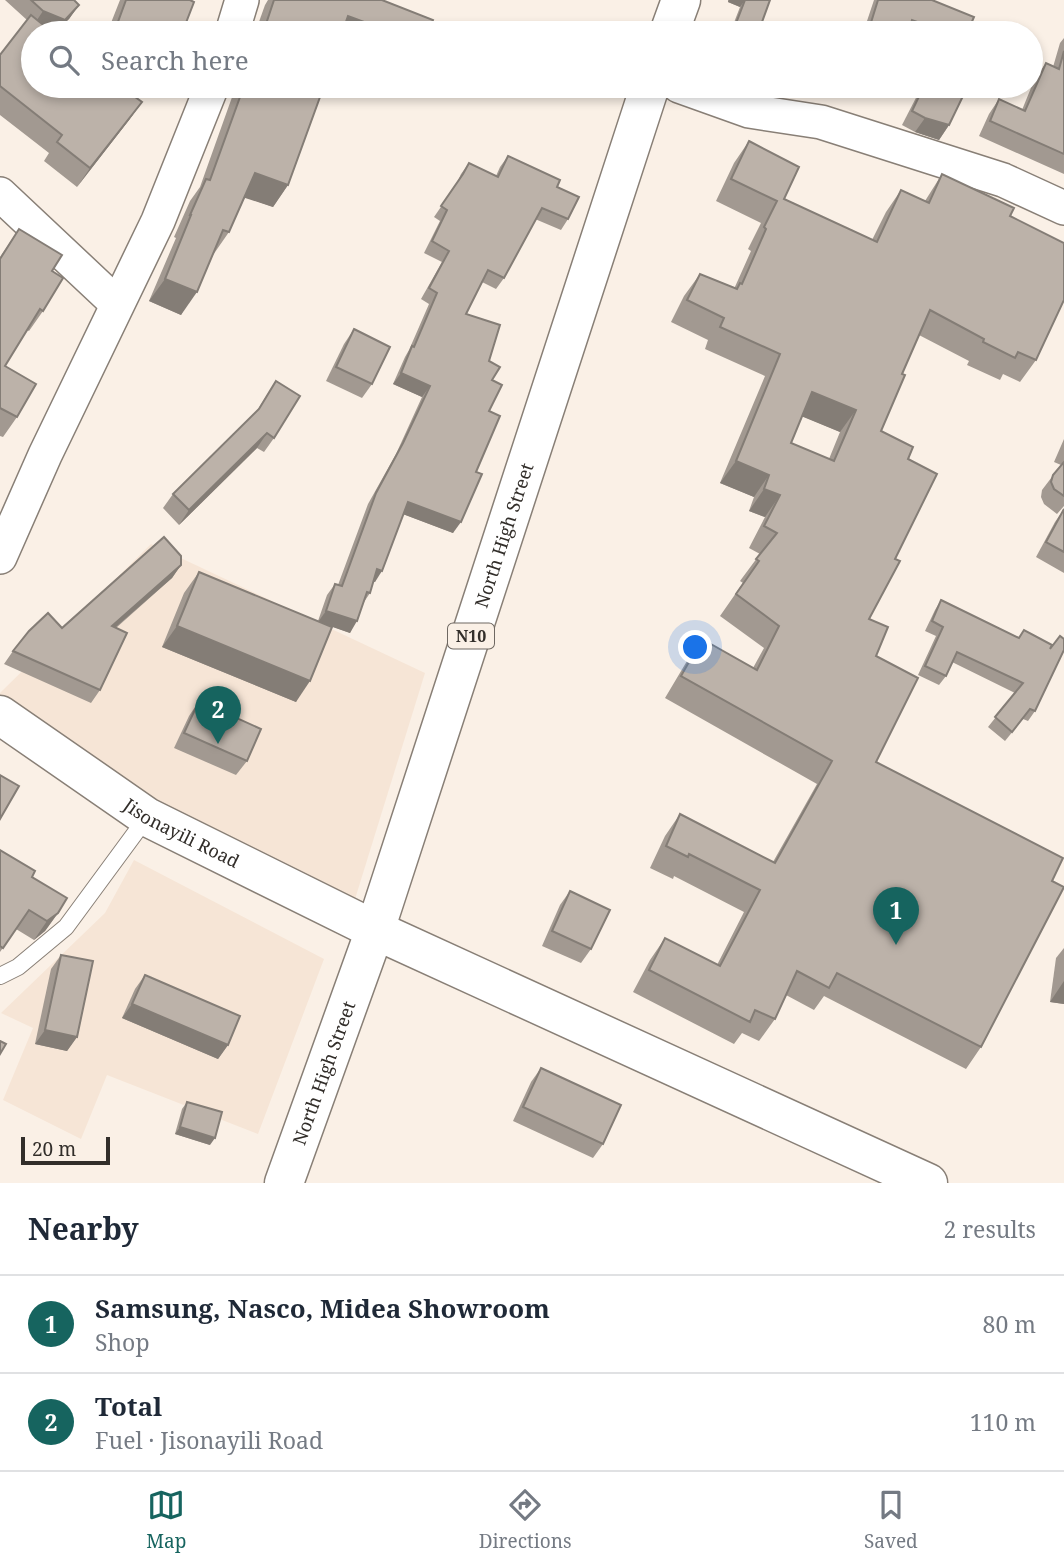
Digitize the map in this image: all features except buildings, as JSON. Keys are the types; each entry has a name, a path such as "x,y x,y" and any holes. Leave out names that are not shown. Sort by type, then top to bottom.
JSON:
{"main road":[{"path":"673,21 681,0"},
{"name":"North High Street","path":"284,1183 375,930 646,98"},
{"name":"Jisonayili Road","path":"0,715 147,817 375,930 928,1183"}],"street":[{"path":"236,21 242,0"},
{"path":"0,557 45,455 158,221 207,98"},
{"path":"713,98 749,111 821,122 1003,180 1064,208"},
{"path":"0,194 117,304"}],"lane":[{"path":"0,976 18,967 66,927 147,817"}],"shaded area":[{"path":"151,544 425,673 351,912 175,825 0,699 0,693"},
{"path":"134,860 324,959 258,1134 107,1075 81,1139 3,1100 33,1028 1,1013 105,913"}],"place":[{"name":"Total","path":"218,744"},
{"name":"Samsung, Nasco, Midea Showroom","path":"896,945"}]}
